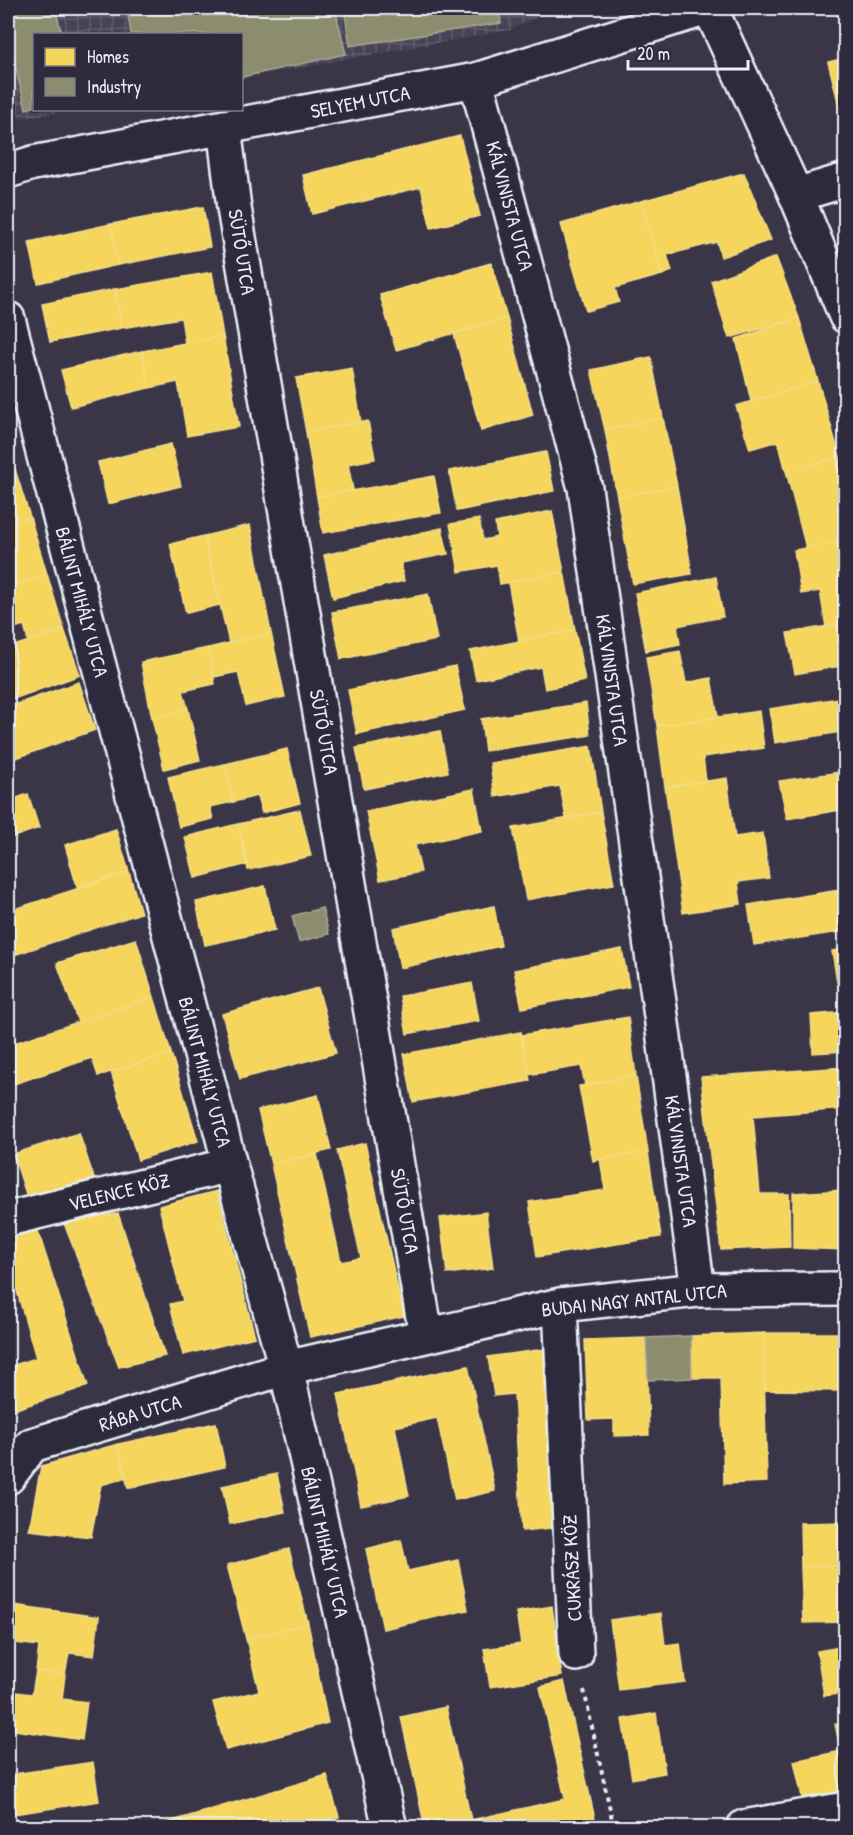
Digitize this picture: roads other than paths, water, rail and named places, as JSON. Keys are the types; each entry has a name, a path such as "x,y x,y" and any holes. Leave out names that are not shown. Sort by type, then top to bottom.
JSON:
{"street":[{"name":"SELYEM UTCA","path":"8,171 33,163 476,80 708,8"},
{"path":"708,8 796,195 846,316"},
{"name":"KÁLVINISTA UTCA","path":"476,80 585,488 663,1027 698,1290"},
{"name":"SÜTŐ UTCA","path":"224,127 234,208 426,1335"},
{"path":"796,195 846,180"},
{"name":"BÁLINT MIHÁLY UTCA","path":"8,319 230,1165 286,1368 390,1827"},
{"name":"VELENCE KÖZ","path":"8,1220 230,1165"},
{"name":"BUDAI NAGY ANTAL UTCA","path":"286,1368 560,1305 698,1290 846,1289"},
{"name":"CUKRÁSZ KÖZ","path":"560,1305 576,1654"},
{"name":"RÁBA UTCA","path":"8,1477 32,1445 286,1368"},
{"path":"744,1827 846,1809"}]}
